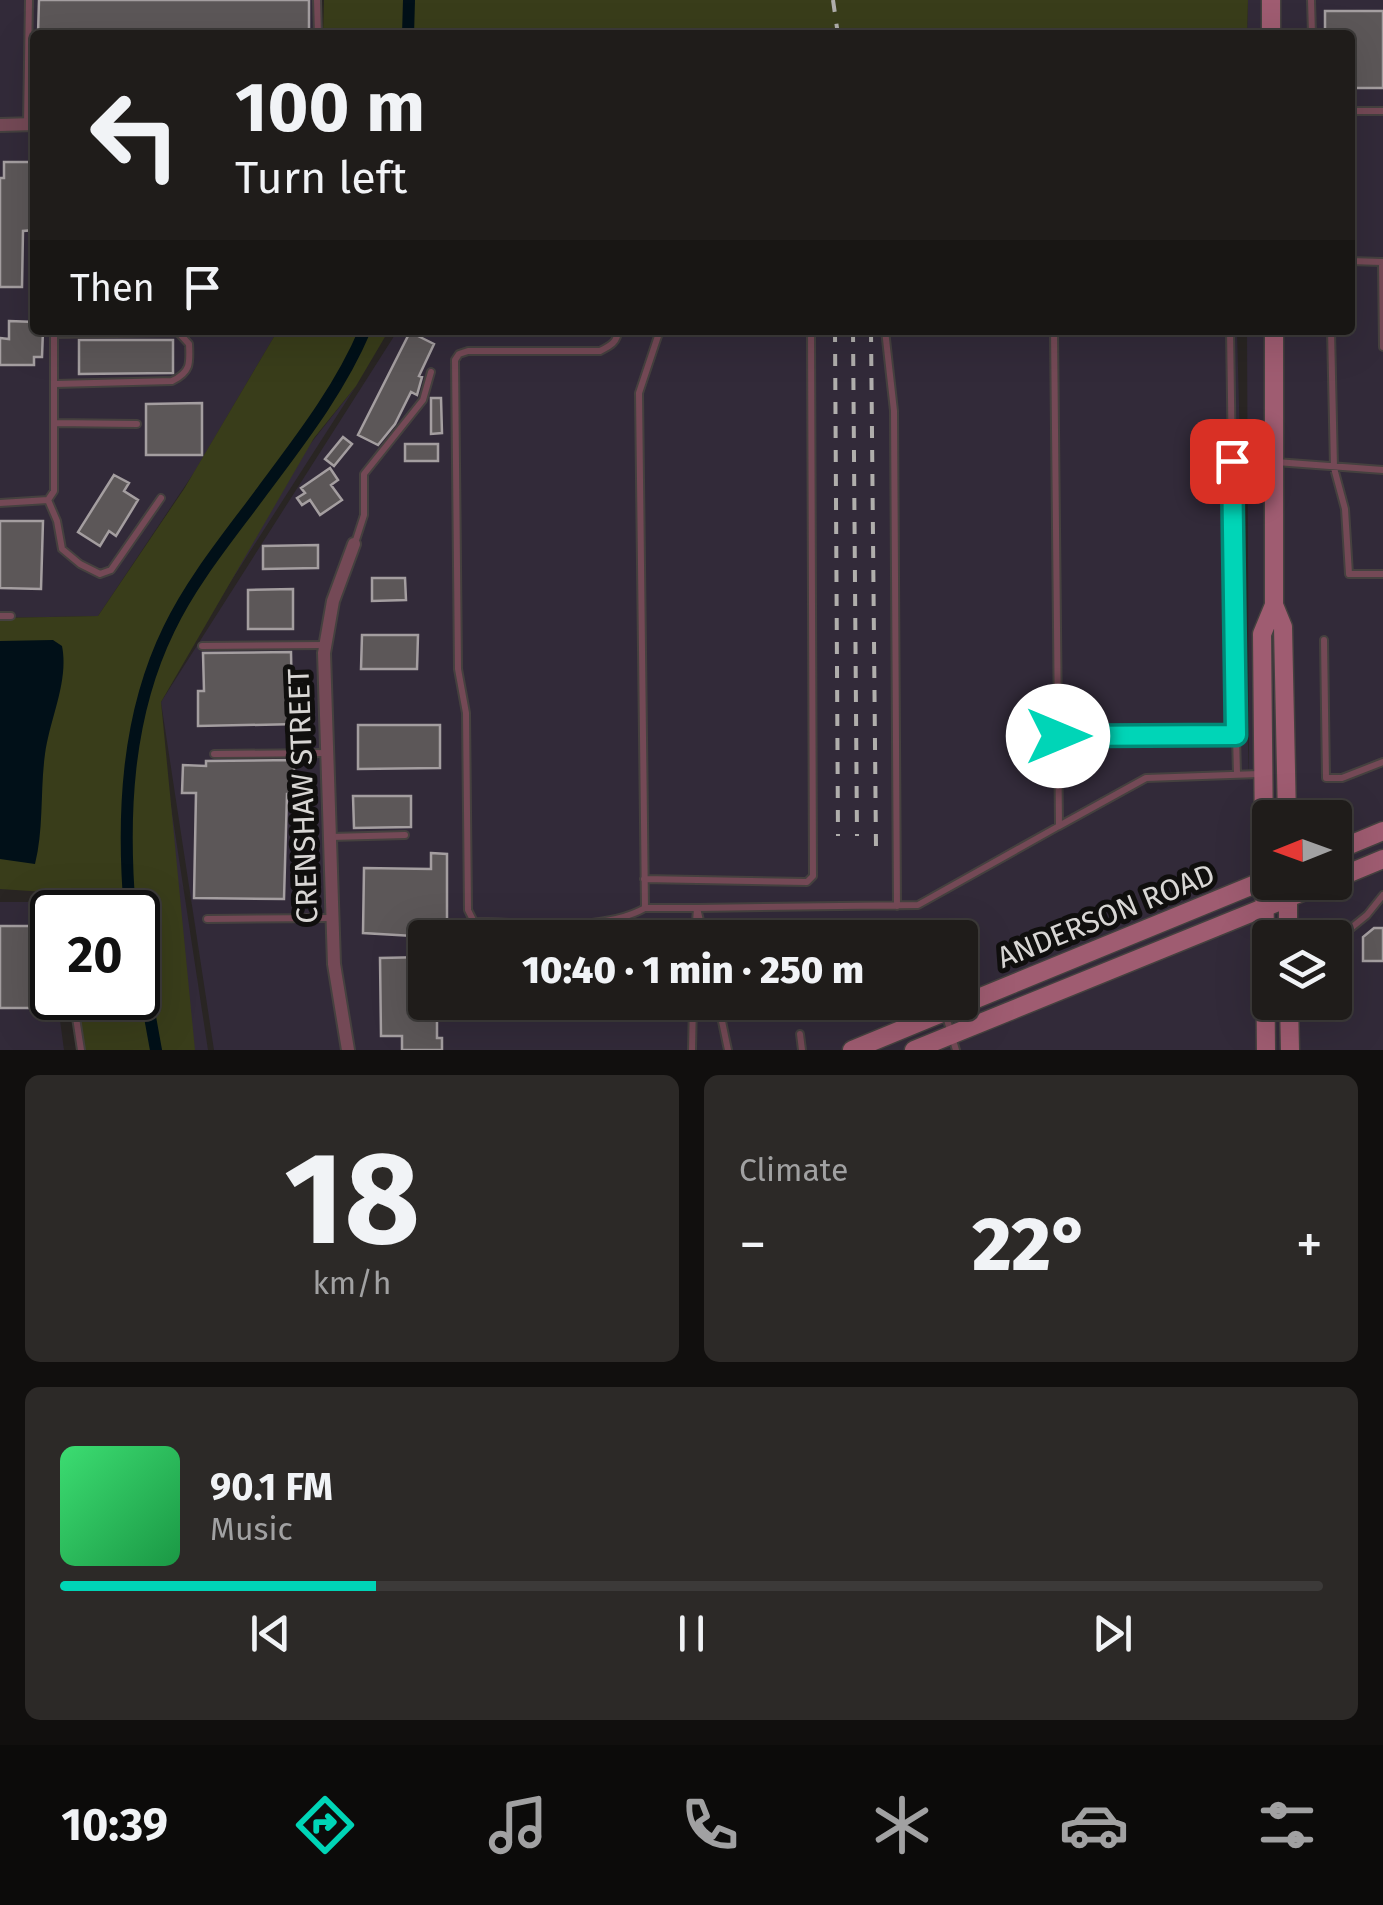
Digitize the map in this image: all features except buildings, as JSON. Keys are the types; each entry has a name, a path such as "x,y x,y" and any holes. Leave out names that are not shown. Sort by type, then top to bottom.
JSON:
{"main road":[{"path":"1271,0 1271,30"},
{"path":"1266,800 1262,634 1274,605 1274,335"},
{"path":"1274,605 1283,627 1286,800"},
{"path":"1352,844 1383,831"},
{"path":"1352,873 1382,862"},
{"name":"ANDERSON ROAD","path":"978,998 1252,886"},
{"path":"1265,900 1266,1050"},
{"name":"ANDERSON ROAD","path":"914,1050 954,1042 1264,909 1276,900"},
{"name":"ANDERSON ROAD","path":"852,1050 926,1020"},
{"path":"1289,1020 1290,1050"}],"street":[{"path":"0,126 30,124"},
{"name":"CRENSHAW STREET","path":"348,1050 334,964 325,645 333,602 354,544"}],"lane":[{"path":"29,0 30,30"},
{"path":"317,0 318,30"},
{"path":"1311,0 1312,30"},
{"path":"1355,111 1383,111"},
{"path":"1355,261 1382,262 1383,348"},
{"path":"48,500 54,490 54,335"},
{"path":"54,384 172,381 184,375 190,366 189,344 181,335"},
{"path":"618,335 611,345 600,350 468,350 455,360 458,669 466,713 468,910 474,922 604,922 631,916 644,908 918,905 1146,778 1265,774"},
{"path":"644,908 638,393 658,335"},
{"path":"644,879 807,882 813,876 811,335"},
{"path":"886,335 894,411 897,906"},
{"path":"1054,335 1059,826"},
{"path":"1230,335 1237,774"},
{"path":"1331,335 1334,468 1345,510 1349,574 1383,574"},
{"path":"354,544 364,515 364,474 423,400 431,372"},
{"path":"54,423 136,424"},
{"path":"1275,462 1383,470"},
{"path":"48,500 57,521 62,550 100,574 111,570 161,498"},
{"path":"0,503 48,500"},
{"path":"0,616 11,616"},
{"path":"1324,640 1326,778 1342,778 1383,762"},
{"path":"202,646 325,645"},
{"path":"1058,736 1236,735"},
{"path":"214,754 327,753"},
{"path":"330,837 405,835"},
{"path":"1352,929 1368,916 1383,895"},
{"path":"697,920 698,908"},
{"path":"698,908 700,920"},
{"path":"208,919 332,918"},
{"path":"75,1020 80,1050"},
{"path":"692,1050 693,1020"},
{"path":"722,1020 728,1050"},
{"path":"907,1028 914,1050"},
{"path":"800,1034 802,1050"}],"shaded area":[{"path":"0,0 318,0 320,30 30,30 30,335 275,335 195,471 98,616 0,618"},
{"path":"1248,0 1383,0 1383,1050 214,1050 161,702 395,335 1237,335 1249,784 1247,335 1355,335 1355,30 1247,30"},
{"path":"356,386 176,667 281,481"},
{"path":"53,640 62,646 63,673 45,754 35,864 0,859 0,641"},
{"path":"159,727 208,1050 171,1050"},
{"path":"0,902 30,902 30,1020 60,1020 64,1050 0,1050"}],"green space":[{"path":"324,0 1248,0 1247,30 323,30"},
{"path":"275,335 386,335 356,386 314,438 161,702 195,1050 83,1050 79,1020 160,1020 160,890 0,889 0,618 98,616 184,489"}],"waterway":[{"path":"408,30 409,0"},
{"path":"129,890 130,768 144,697 169,629 213,558 319,413 363,335"},
{"path":"151,1020 156,1050"}],"railway":[{"path":"833,0 837,30"},
{"path":"835,335 838,836"},
{"path":"853,335 857,836"},
{"path":"871,335 876,848"}],"route":[{"path":"1058,736 1236,735 1232,461"}]}
